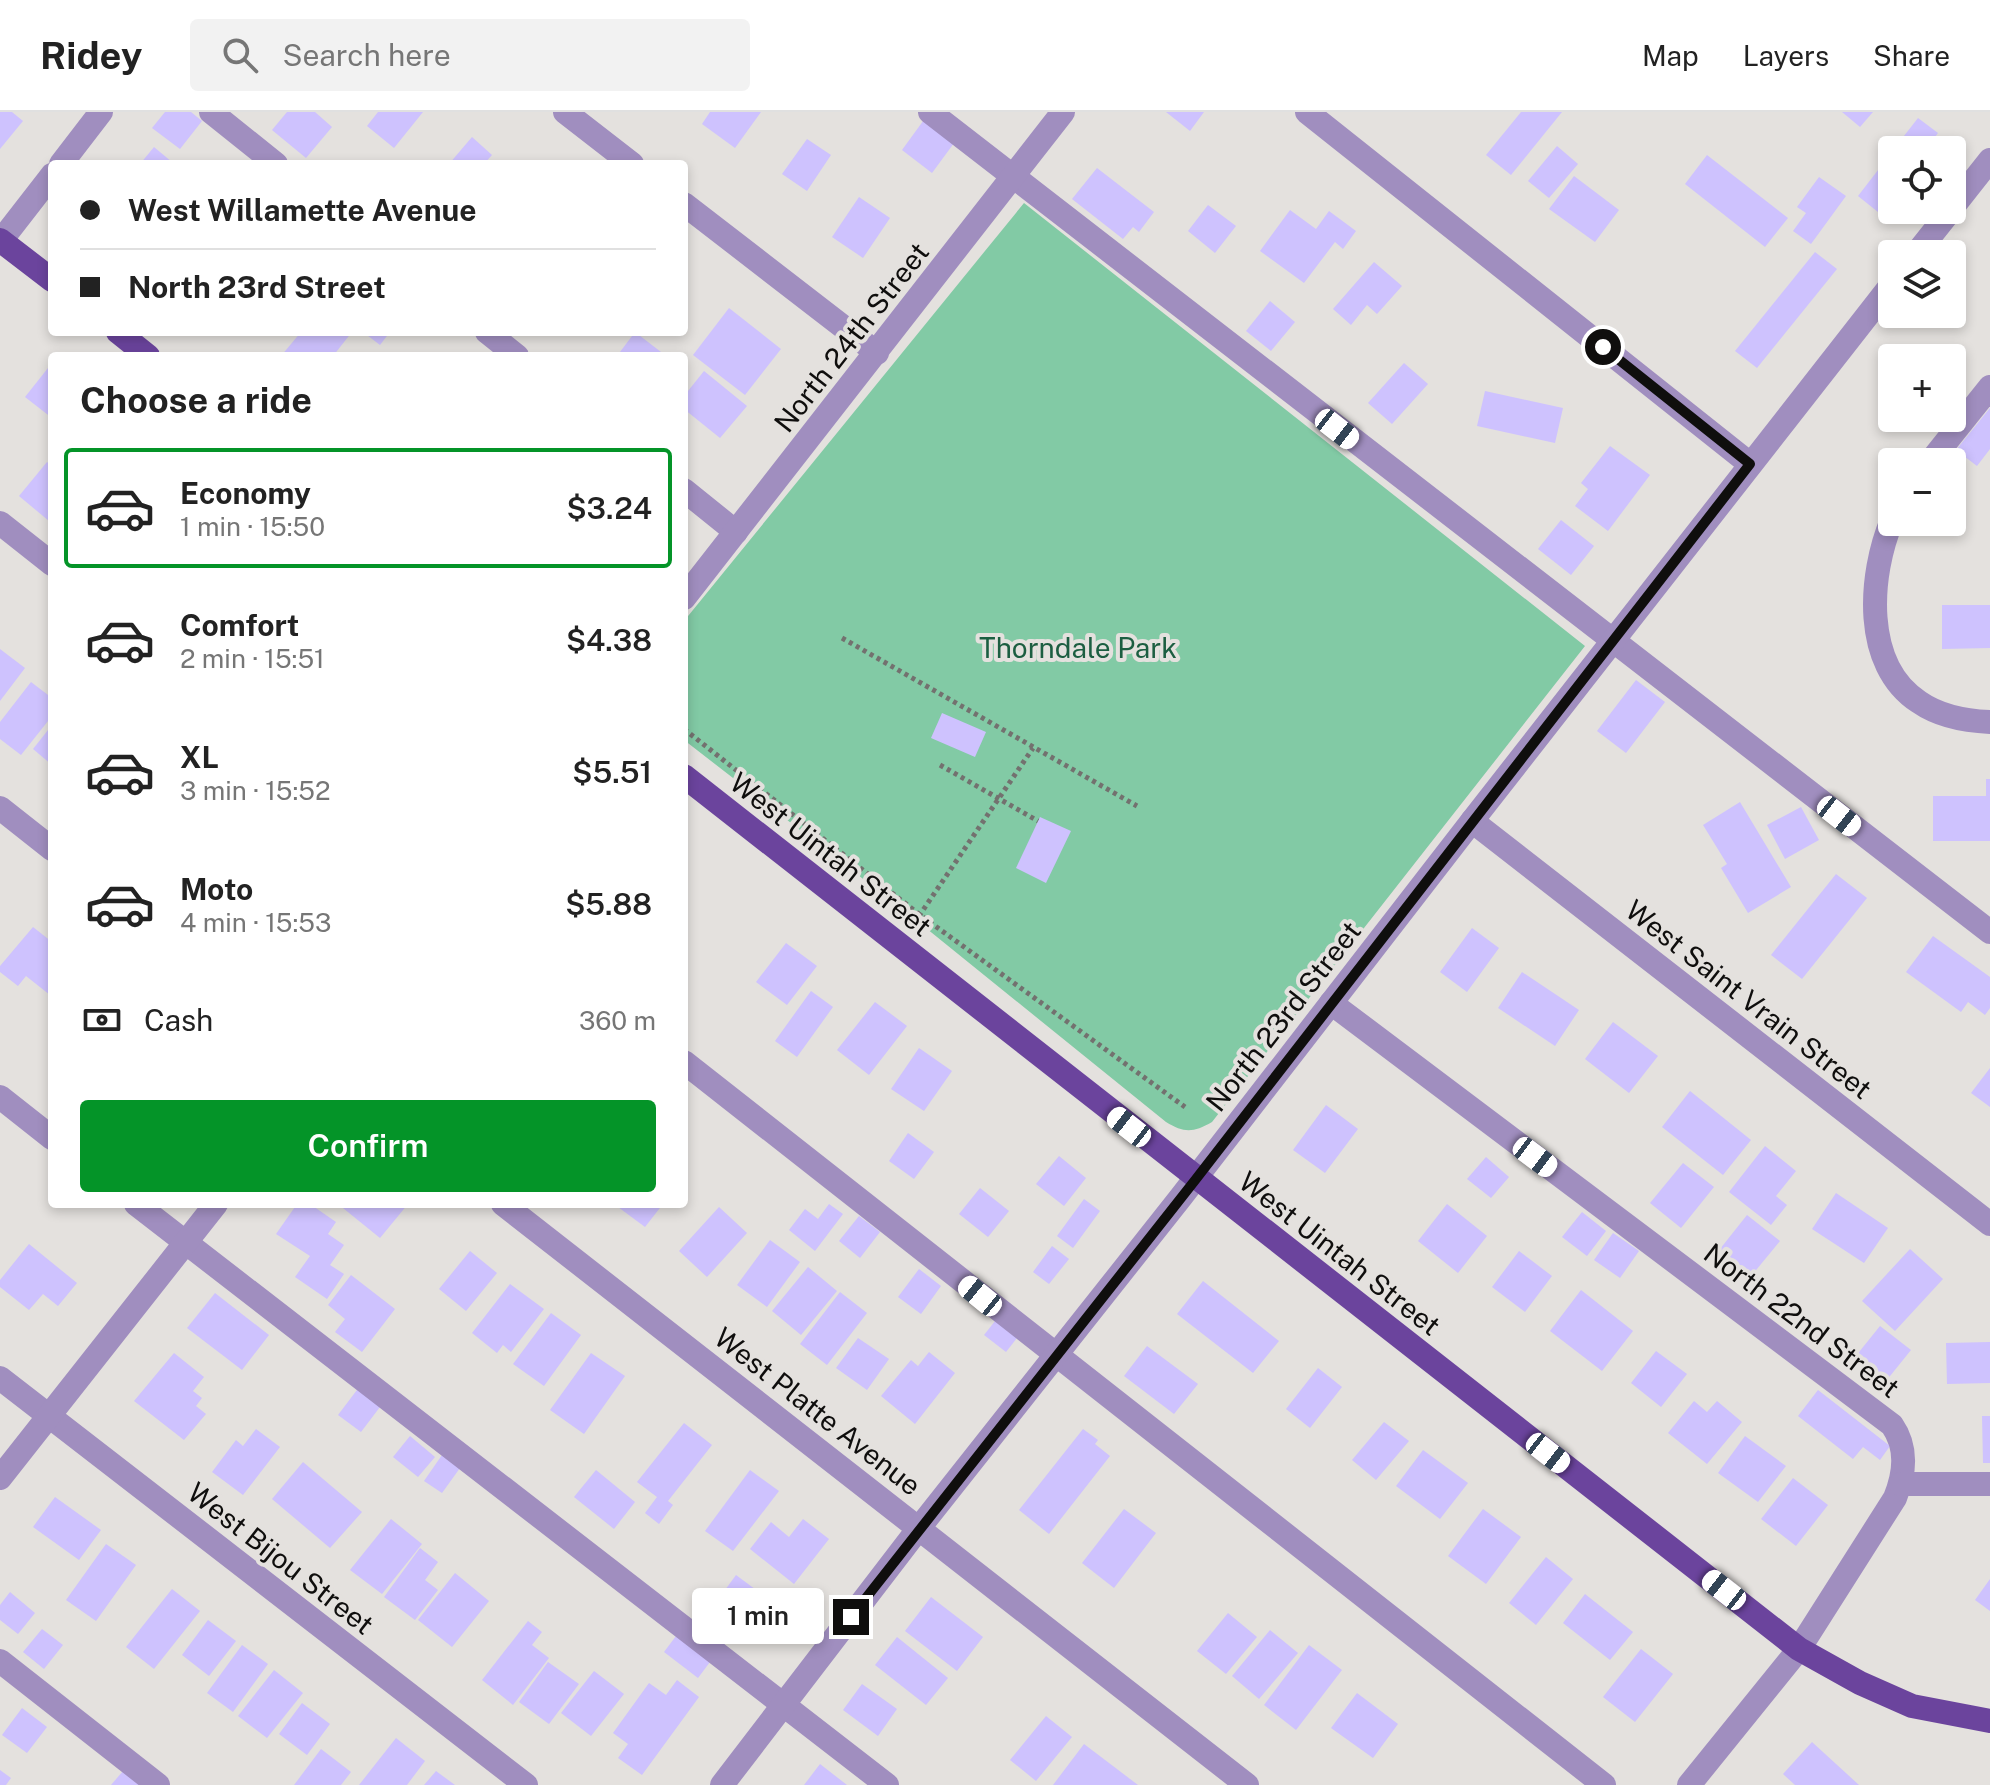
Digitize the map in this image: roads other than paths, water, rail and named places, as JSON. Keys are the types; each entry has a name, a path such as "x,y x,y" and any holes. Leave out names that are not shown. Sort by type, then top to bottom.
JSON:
{"main road":[{"path":"0,241 48,277"},
{"path":"123,336 143,352"},
{"name":"West Uintah Street","path":"688,779 1799,1649 1860,1683 1912,1706 1990,1721"}],"street":[{"path":"64,160 101,112"},
{"path":"211,112 271,160"},
{"path":"565,112 627,160"},
{"path":"930,112 1990,932"},
{"name":"North 24th Street","path":"688,593 1063,112"},
{"path":"1307,112 1750,464"},
{"path":"1966,190 1990,160"},
{"path":"0,241 48,180"},
{"path":"688,207 877,353"},
{"path":"1927,240 1939,224"},
{"name":"North 23rd Street","path":"722,1785 919,1528 1196,1179 1878,302"},
{"path":"492,336 512,352"},
{"path":"1941,448 1990,387"},
{"path":"688,493 736,532"},
{"path":"0,523 48,561"},
{"path":"1887,536 1877,569 1875,612 1881,647 1892,671 1903,688 1935,711 1990,722"},
{"path":"0,808 48,846"},
{"name":"West Saint Vrain Street","path":"1472,821 1990,1224"},
{"name":"North 22nd Street","path":"1331,1003 1892,1425 1900,1436 1903,1448 1901,1484 1895,1498 1799,1649 1689,1785"},
{"path":"688,1065 1604,1785"},
{"path":"0,1097 48,1135"},
{"path":"141,1208 887,1785"},
{"path":"0,1478 213,1208"},
{"name":"West Platte Avenue","path":"508,1208 1247,1785"},
{"name":"West Bijou Street","path":"0,1378 526,1785"},
{"path":"1901,1484 1990,1484"},
{"path":"0,1661 158,1785"}],"park label":[{"name":"Thorndale Park","path":"1078,647"}]}
